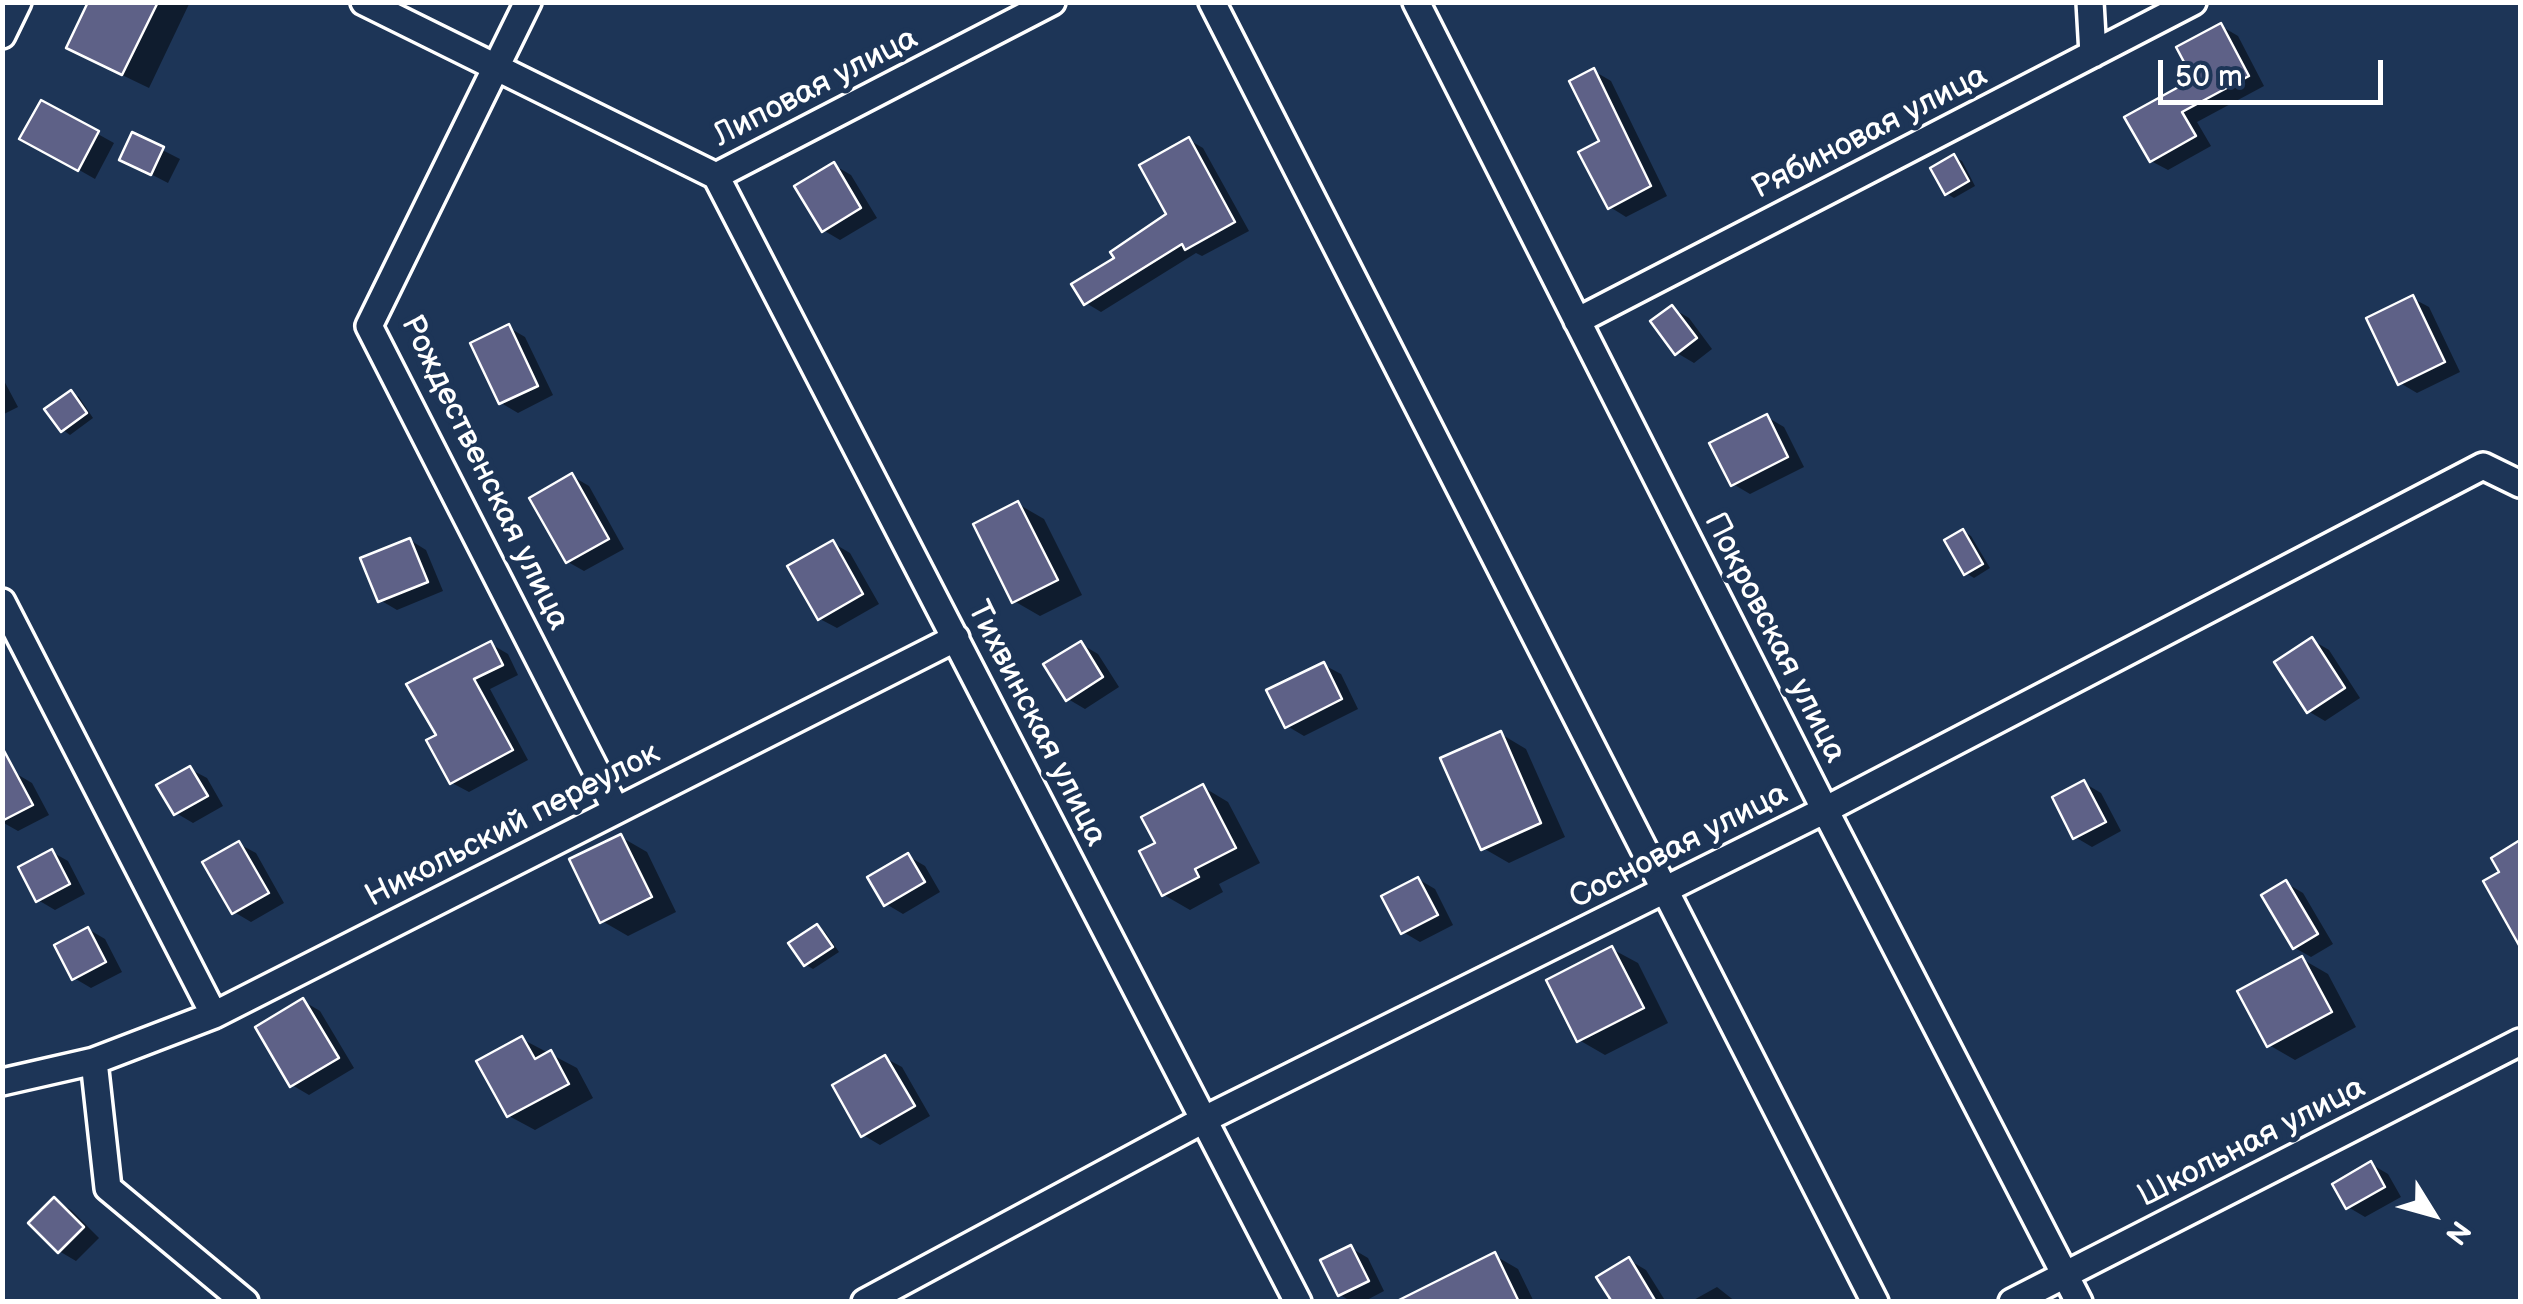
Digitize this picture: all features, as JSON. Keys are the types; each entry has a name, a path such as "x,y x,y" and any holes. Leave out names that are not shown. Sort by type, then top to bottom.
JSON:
{"street":[{"path":"2,35 18,2"},
{"path":"364,2 716,176"},
{"name":"Рождественская улица","path":"528,2 370,326 616,810"},
{"name":"Липовая улица","path":"716,176 1052,2"},
{"path":"1212,2 1875,1302"},
{"name":"Покровская улица","path":"1416,2 2079,1302"},
{"path":"2090,2 2093,54"},
{"name":"Рябиновая улица","path":"1577,321 2193,2"},
{"name":"Тихвинская улица","path":"716,176 1298,1302"},
{"name":"Сосновая улица","path":"865,1302 1205,1119 1825,810 2483,466 2520,484"},
{"path":"2,602 214,1015"},
{"name":"Никольский переулок","path":"2,1082 94,1060 214,1015 956,638"},
{"name":"Школьная улица","path":"2012,1302 2520,1042"},
{"path":"94,1060 108,1188 245,1302"}],"building":[{"path":"88,2 158,2 122,75 66,48"},
{"path":"2221,23 2249,76 2182,112 2196,136 2150,162 2124,117 2193,79 2176,47"},
{"path":"1594,68 1651,186 1608,209 1578,152 1599,141 1569,81"},
{"path":"41,100 99,131 78,171 19,139"},
{"path":"132,132 164,147 151,175 119,160"},
{"path":"1189,137 1235,222 1185,250 1182,244 1084,305 1071,284 1114,258 1110,252 1166,214 1139,165"},
{"path":"1954,154 1969,181 1945,195 1930,168"},
{"path":"834,162 861,208 822,232 794,186"},
{"path":"2413,295 2445,362 2398,385 2366,318"},
{"path":"1672,305 1697,338 1675,355 1650,321"},
{"path":"509,324 538,386 499,404 470,343"},
{"path":"71,390 87,413 61,432 44,409"},
{"path":"1767,414 1788,457 1731,486 1709,443"},
{"path":"572,473 609,539 566,563 529,498"},
{"path":"1018,501 1058,580 1012,603 973,524"},
{"path":"1963,529 1983,564 1964,575 1944,540"},
{"path":"410,538 428,582 378,602 360,558"},
{"path":"833,540 863,594 818,620 787,566"},
{"path":"2312,637 2345,688 2307,713 2274,662"},
{"path":"491,641 503,665 474,679 513,750 450,784 426,740 436,735 406,684"},
{"path":"1081,641 1103,677 1066,701 1043,664"},
{"path":"1324,662 1342,699 1285,728 1266,690"},
{"path":"1501,731 1541,823 1481,850 1440,758"},
{"path":"2,747 33,805 2,821"},
{"path":"190,766 208,796 174,815 156,785"},
{"path":"2084,780 2106,822 2073,839 2052,797"},
{"path":"1203,784 1236,848 1195,869 1199,877 1162,896 1139,851 1155,843 1141,817"},
{"path":"621,834 652,897 600,923 569,859"},
{"path":"2520,840 2520,947 2483,881 2499,872 2491,858"},
{"path":"239,841 269,893 232,914 202,862"},
{"path":"52,849 70,884 36,902 18,867"},
{"path":"908,853 925,882 884,906 867,877"},
{"path":"1418,877 1438,915 1401,934 1381,896"},
{"path":"2286,880 2318,934 2293,949 2261,895"},
{"path":"817,924 833,947 804,966 788,943"},
{"path":"88,927 106,962 72,980 54,945"},
{"path":"1612,946 1644,1008 1577,1042 1546,980"},
{"path":"2302,956 2332,1012 2267,1047 2237,991"},
{"path":"303,998 339,1058 290,1087 255,1027"},
{"path":"522,1036 535,1059 551,1050 569,1084 507,1117 476,1061"},
{"path":"885,1055 915,1106 861,1137 832,1085"},
{"path":"2371,1161 2385,1187 2346,1209 2332,1184"},
{"path":"54,1197 84,1227 58,1253 28,1223"},
{"path":"1351,1245 1369,1281 1338,1296 1320,1260"},
{"path":"1495,1252 1519,1302 1395,1302"},
{"path":"1629,1257 1656,1302 1612,1302 1596,1277"}]}
